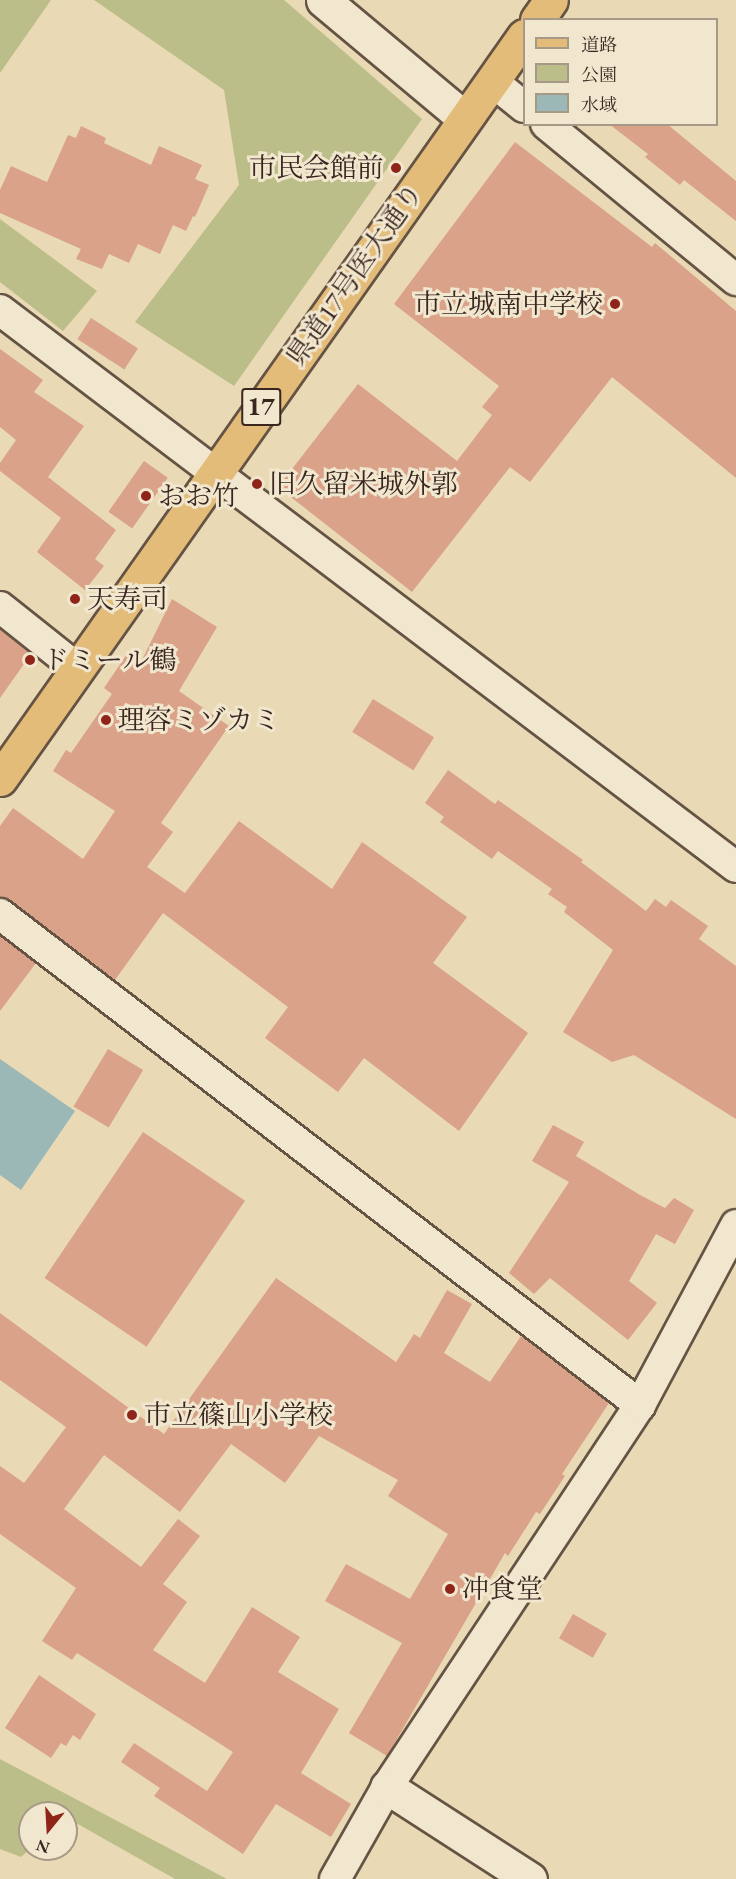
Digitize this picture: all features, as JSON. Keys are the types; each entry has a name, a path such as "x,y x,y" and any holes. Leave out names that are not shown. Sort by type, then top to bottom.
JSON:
{"main road":[{"path":"538,18 551,0"},
{"name":"県道17号医大通り","path":"0,779 464,118 523,39"}],"street":[{"path":"323,0 464,118"},
{"path":"492,81 523,105"},
{"path":"548,126 736,280"},
{"path":"0,310 736,867"},
{"path":"0,608 78,669"},
{"path":"0,914 640,1405"},
{"path":"334,1879 387,1786 640,1405 736,1225"},
{"path":"387,1786 530,1879"}],"green space":[{"path":"0,0 51,0 0,73"},
{"path":"94,0 284,0 422,119 234,386 135,322 239,185 224,90"},
{"path":"0,219 97,291 63,331 0,282"},
{"path":"0,1759 227,1879 175,1879 78,1824 78,1801 18,1801 18,1856 0,1849"}],"water":[{"path":"0,1059 75,1111 21,1190 0,1175"}],"building":[{"path":"81,126 106,138 104,143 151,165 159,146 202,165 195,179 209,185 195,217 193,216 186,231 173,225 160,254 138,244 129,263 109,254 102,269 76,259 81,249 0,213 0,190 11,166 47,182 68,135 76,138"},
{"path":"612,126 669,126 736,181 736,221 684,180 680,185 645,157 648,154"},
{"path":"515,142 652,247 655,243 736,311 736,478 612,377 530,482 510,467 412,592 278,487 358,384 457,461 492,415 482,407 499,386 394,304"},
{"path":"91,318 138,348 124,369 77,339"},
{"path":"0,349 43,380 34,392 84,426 48,477 116,530 95,559 104,566 85,590 37,552 61,518 0,471 0,463 16,440 0,427"},
{"path":"144,461 168,478 132,528 108,512"},
{"path":"172,599 217,627 179,691 229,726 161,823 173,832 147,867 185,893 239,821 332,889 362,842 467,917 433,963 528,1033 459,1131 364,1058 338,1092 265,1038 288,1007 163,913 115,980 10,900 0,897 0,826 13,808 83,859 115,811 53,771 66,750 71,753 112,694 104,688 127,654 140,664"},
{"path":"0,629 31,654 0,698"},
{"path":"373,699 434,737 413,770 352,732"},
{"path":"448,770 495,804 498,800 583,860 581,862 646,911 655,899 666,907 671,900 708,926 699,939 736,966 736,1119 634,1055 612,1062 563,1032 613,950 564,912 567,907 548,894 552,889 498,851 492,859 440,822 444,817 425,803"},
{"path":"0,936 36,963 0,1011"},
{"path":"108,1049 143,1070 109,1128 73,1106"},
{"path":"553,1125 584,1142 576,1156 640,1195 665,1208 674,1198 694,1210 675,1244 656,1234 629,1281 657,1303 628,1340 550,1278 534,1294 509,1273 569,1182 532,1161"},
{"path":"143,1132 245,1201 147,1347 45,1278"},
{"path":"276,1278 396,1362 414,1334 420,1338 447,1290 472,1304 444,1353 490,1382 521,1336 609,1403 562,1474 565,1476 540,1514 536,1512 508,1556 505,1553 387,1756 349,1733 402,1643 325,1601 346,1564 410,1599 448,1534 388,1496 398,1480 319,1436 285,1483 231,1444 180,1512 104,1455 64,1509 141,1567 178,1519 200,1536 163,1584 187,1602 153,1650 205,1683 252,1607 300,1637 278,1672 339,1709 301,1773 351,1804 331,1837 276,1804 243,1854 154,1796 160,1788 121,1762 134,1743 207,1791 233,1752 77,1653 72,1660 42,1641 76,1588 0,1534 0,1466 24,1483 66,1427 0,1380 0,1313 164,1434"},
{"path":"573,1614 607,1634 593,1658 559,1638"},
{"path":"39,1675 96,1714 80,1740 73,1735 66,1746 61,1743 51,1758 5,1728"}],"place":[{"name":"市民会館前","path":"396,168"},
{"name":"市立城南中学校","path":"615,304"},
{"name":"旧久留米城外郭","path":"257,484"},
{"name":"おお竹","path":"146,496"},
{"name":"天寿司","path":"75,599"},
{"name":"ドミール鶴","path":"30,660"},
{"name":"理容ミゾカミ","path":"106,720"},
{"name":"市立篠山小学校","path":"132,1415"},
{"name":"冲食堂","path":"450,1589"}]}
